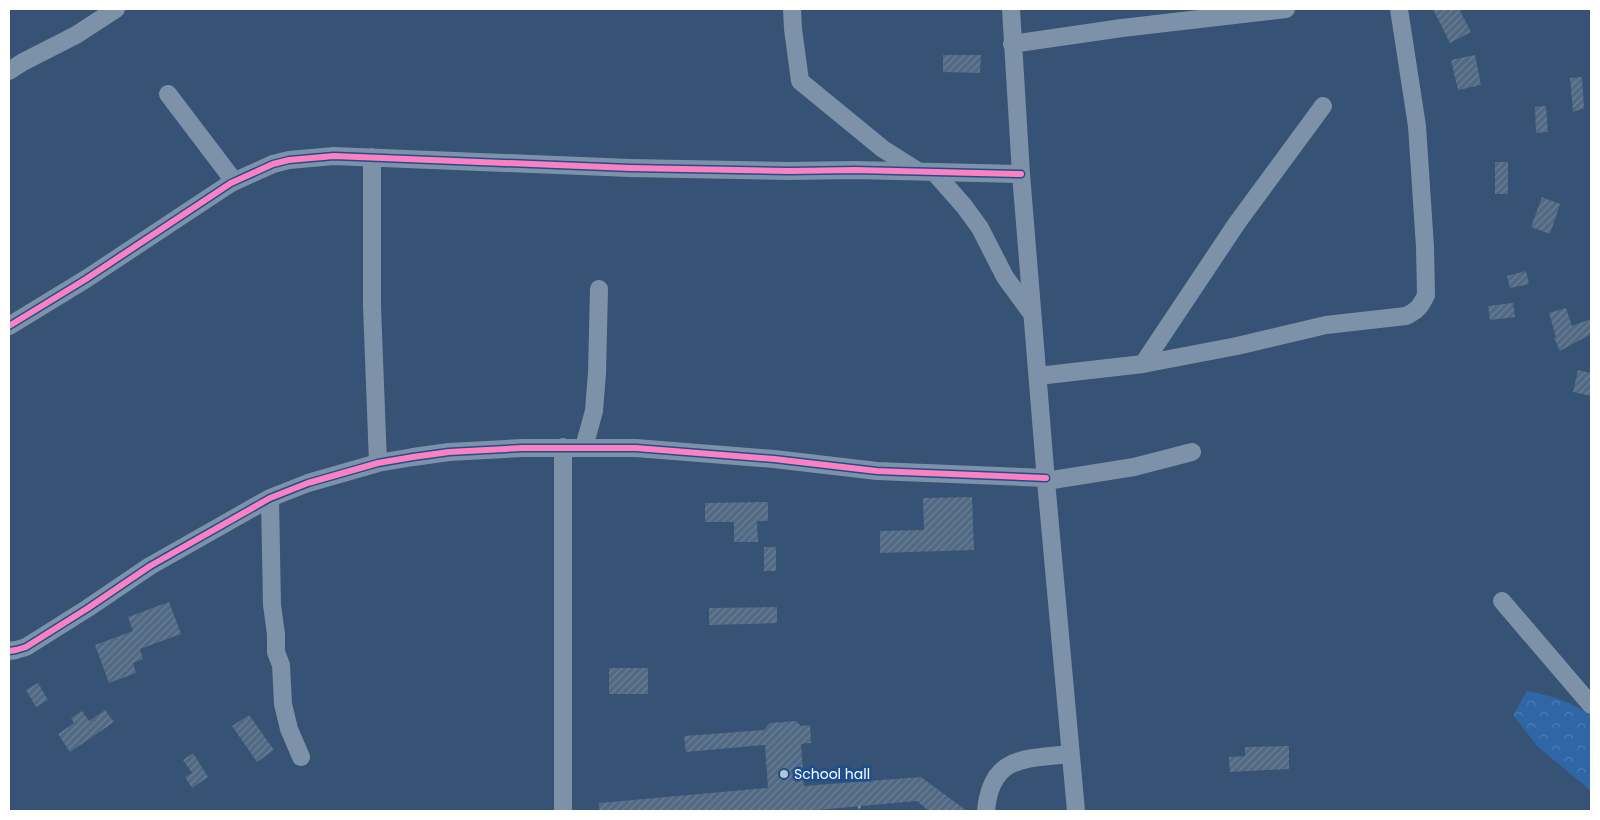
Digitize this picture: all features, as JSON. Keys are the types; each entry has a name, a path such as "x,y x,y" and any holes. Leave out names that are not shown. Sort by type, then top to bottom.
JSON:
{"street":[{"path":"9,71 76,35 116,9"},
{"path":"792,9 800,81 883,149 926,172 964,206 980,228 1005,277 1032,314"},
{"path":"1011,9 1032,314 1076,811"},
{"path":"1012,44 1122,28 1286,9"},
{"path":"1038,376 1143,364 1238,346 1326,325 1406,316 1420,307 1426,295 1422,182 1417,126 1399,9"},
{"path":"168,94 234,181"},
{"path":"1143,364 1238,223 1324,106"},
{"path":"9,326 86,280 234,181 273,164 289,160 334,156 630,168 1021,174"},
{"path":"372,157 372,306 378,463"},
{"path":"584,447 594,411 599,289"},
{"path":"563,447 563,811"},
{"path":"9,651 26,646 88,608 150,566 270,498 308,483 378,463 449,452 563,447 636,448 774,459 877,471 1046,479 1134,467 1192,452"},
{"path":"270,498 272,605 276,634 276,652 282,670 283,704 287,721 301,758"},
{"path":"1502,601 1591,705"},
{"path":"986,811 993,784 1003,768 1017,761 1070,754"}],"path":[{"path":"859,806 860,811"}],"green space":[{"path":"1527,691 1561,700 1591,716 1591,791 1538,747 1513,715"}],"building":[{"path":"1433,9 1459,9 1471,32 1450,43"},
{"path":"943,55 981,55 980,73 943,72"},
{"path":"1475,55 1481,85 1458,90 1451,60"},
{"path":"1582,77 1584,108 1573,112 1570,78"},
{"path":"1546,106 1548,132 1536,133 1535,107"},
{"path":"1495,162 1508,162 1508,194 1495,194"},
{"path":"1542,197 1560,204 1550,234 1531,227"},
{"path":"1526,271 1529,284 1510,288 1507,276"},
{"path":"1513,303 1515,317 1490,320 1488,306"},
{"path":"1566,308 1572,326 1591,319 1591,334 1560,351 1554,338 1556,337 1549,313"},
{"path":"1578,370 1591,373 1591,396 1573,392"},
{"path":"972,497 974,550 880,553 880,531 924,530 923,498"},
{"path":"768,502 768,521 757,521 758,542 734,542 734,522 705,522 705,503"},
{"path":"764,547 776,547 776,571 764,571"},
{"path":"169,602 181,634 140,649 143,659 133,663 136,673 109,683 95,645 133,631 128,617"},
{"path":"777,607 777,623 709,625 709,608"},
{"path":"609,668 648,668 648,694 609,694"},
{"path":"38,683 48,700 36,707 26,690"},
{"path":"105,710 114,722 70,752 58,734 74,723 71,718 82,711 89,721"},
{"path":"249,715 274,750 257,762 232,726"},
{"path":"796,721 801,726 810,725 811,743 801,744 804,786 921,777 967,811 929,811 917,801 806,811 599,811 599,803 768,788 765,745 686,752 684,736 764,730 770,723"},
{"path":"1289,746 1289,769 1230,772 1229,757 1245,756 1245,747"},
{"path":"193,753 208,777 192,788 185,777 192,773 183,760"}],"cycle path":[{"path":"9,326 86,279 231,183 273,164 289,160 334,156 630,168 1021,174"},
{"path":"9,651 26,647 150,566 270,498 308,483 378,463 413,457 449,452 522,448 636,448 774,459 877,471 1046,478"}],"place":[{"name":"School hall","path":"784,774"}]}
